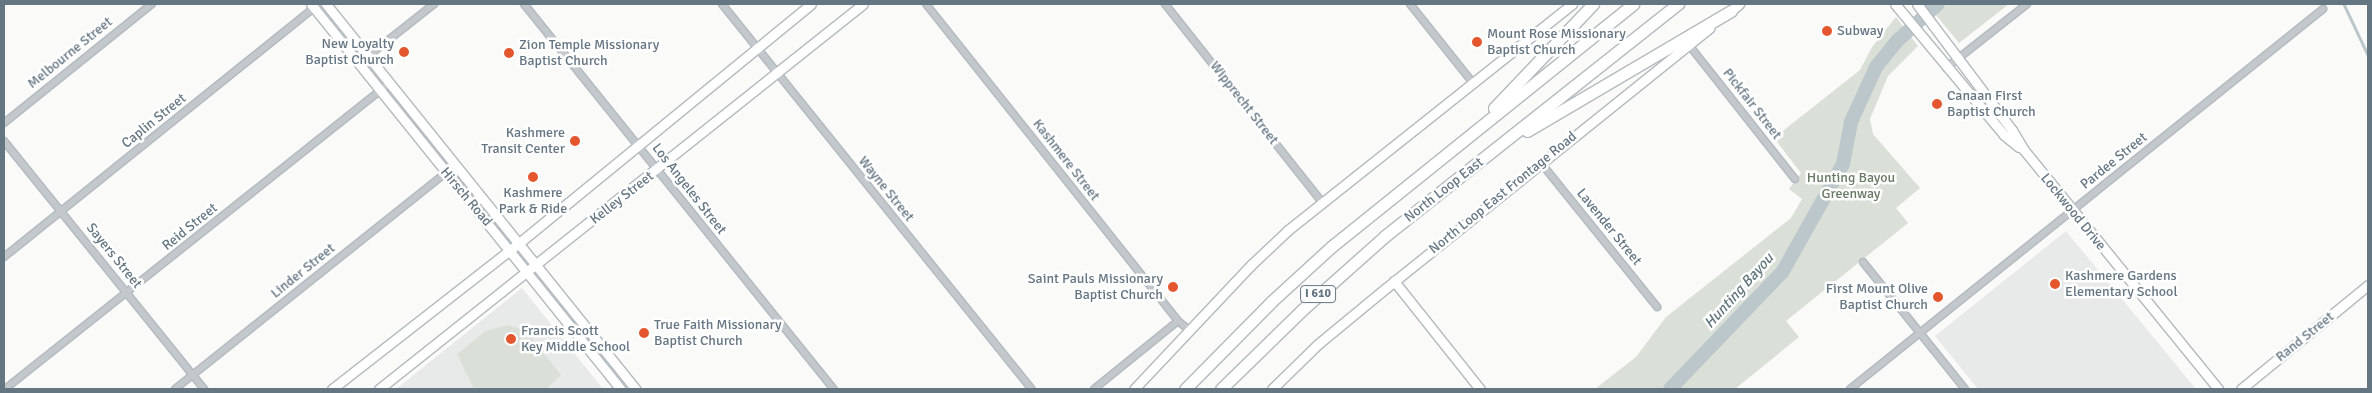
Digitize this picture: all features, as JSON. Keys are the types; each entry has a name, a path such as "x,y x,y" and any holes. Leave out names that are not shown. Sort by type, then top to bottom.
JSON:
{"highway":[{"path":"1483,123 1506,93 1592,4"},
{"name":"North Loop East","path":"1186,389 1309,265 1633,4"},
{"name":"North Loop East","path":"1221,389 1350,266 1678,4"},
{"path":"1491,152 1735,7"}],"main road":[{"name":"Hirsch Road","path":"326,4 636,389"},
{"path":"332,389 518,243 811,4"},
{"name":"Kelley Street","path":"380,389 863,4"},
{"path":"1134,389 1252,264 1322,202 1572,4"},
{"name":"Lockwood Drive","path":"1895,4 1946,68 2004,135 2024,150"},
{"name":"Lockwood Drive","path":"1917,4 2024,150 2218,389"},
{"name":"Hirsch Road","path":"315,5 358,64 621,389"},
{"name":"North Loop East Frontage Road","path":"1272,389 1318,344 1394,281 1735,7"},
{"path":"1394,281 1480,389"},
{"name":"Rand Street","path":"2241,389 2368,285"},
{"path":"611,377 621,370"}],"street":[{"name":"Melbourne Street","path":"4,123 152,4"},
{"path":"358,64 434,4"},
{"name":"Los Angeles Street","path":"524,4 833,389"},
{"name":"Wayne Street","path":"722,4 1032,389"},
{"name":"Kashmere Street","path":"926,4 1178,321 1188,330"},
{"name":"Wipprecht Street","path":"1165,4 1322,202"},
{"path":"1410,4 1474,83"},
{"path":"1946,68 2027,4"},
{"name":"Caplin Street","path":"4,257 315,5"},
{"name":"Pardee Street","path":"1850,389 2323,9"},
{"name":"Pickfair Street","path":"1689,45 1795,179"},
{"name":"Reid Street","path":"5,389 390,83"},
{"name":"Sayers Street","path":"4,141 128,292 204,389"},
{"name":"Lavender Street","path":"1541,163 1657,307"},
{"name":"Linder Street","path":"175,389 456,164"},
{"path":"1863,262 1965,389"},
{"path":"1094,389 1178,321"}],"shaded area":[{"name":"Kashmere Gardens Elementary School","path":"2066,231 2196,389 1978,389 1935,336"},
{"name":"Francis Scott Key Middle School","path":"522,288 603,389 396,389"}],"green space":[{"path":"1927,4 2009,4 1959,43"},
{"name":"Hunting Bayou Greenway","path":"1896,17 1918,46 1888,76 1870,119 1873,134 1920,188 1896,208 1908,223 1786,321 1799,337 1735,389 1595,389 1636,357 1666,317 1791,218 1802,199 1789,189 1801,173 1774,138 1860,70 1872,47"},
{"path":"507,325 525,330 561,375 546,389 474,389 457,354 486,331"}],"waterway":[{"name":"Hunting Bayou","path":"1670,389 1783,271 1843,164 1851,122 1876,67 1897,41 1938,4"},
{"path":"2344,4 2368,55"}],"place":[{"name":"Subway","path":"1827,31"},
{"name":"Mount Rose Missionary Baptist Church","path":"1477,42"},
{"name":"New Loyalty Baptist Church","path":"404,52"},
{"name":"Zion Temple Missionary Baptist Church","path":"509,53"},
{"name":"Canaan First Baptist Church","path":"1937,104"},
{"name":"Kashmere Transit Center","path":"575,141"},
{"name":"Kashmere Park & Ride","path":"533,177"},
{"name":"Kashmere Gardens Elementary School","path":"2055,284"},
{"name":"Saint Pauls Missionary Baptist Church","path":"1173,287"},
{"name":"First Mount Olive Baptist Church","path":"1938,297"},
{"name":"True Faith Missionary Baptist Church","path":"644,333"},
{"name":"Francis Scott Key Middle School","path":"511,339"}]}
